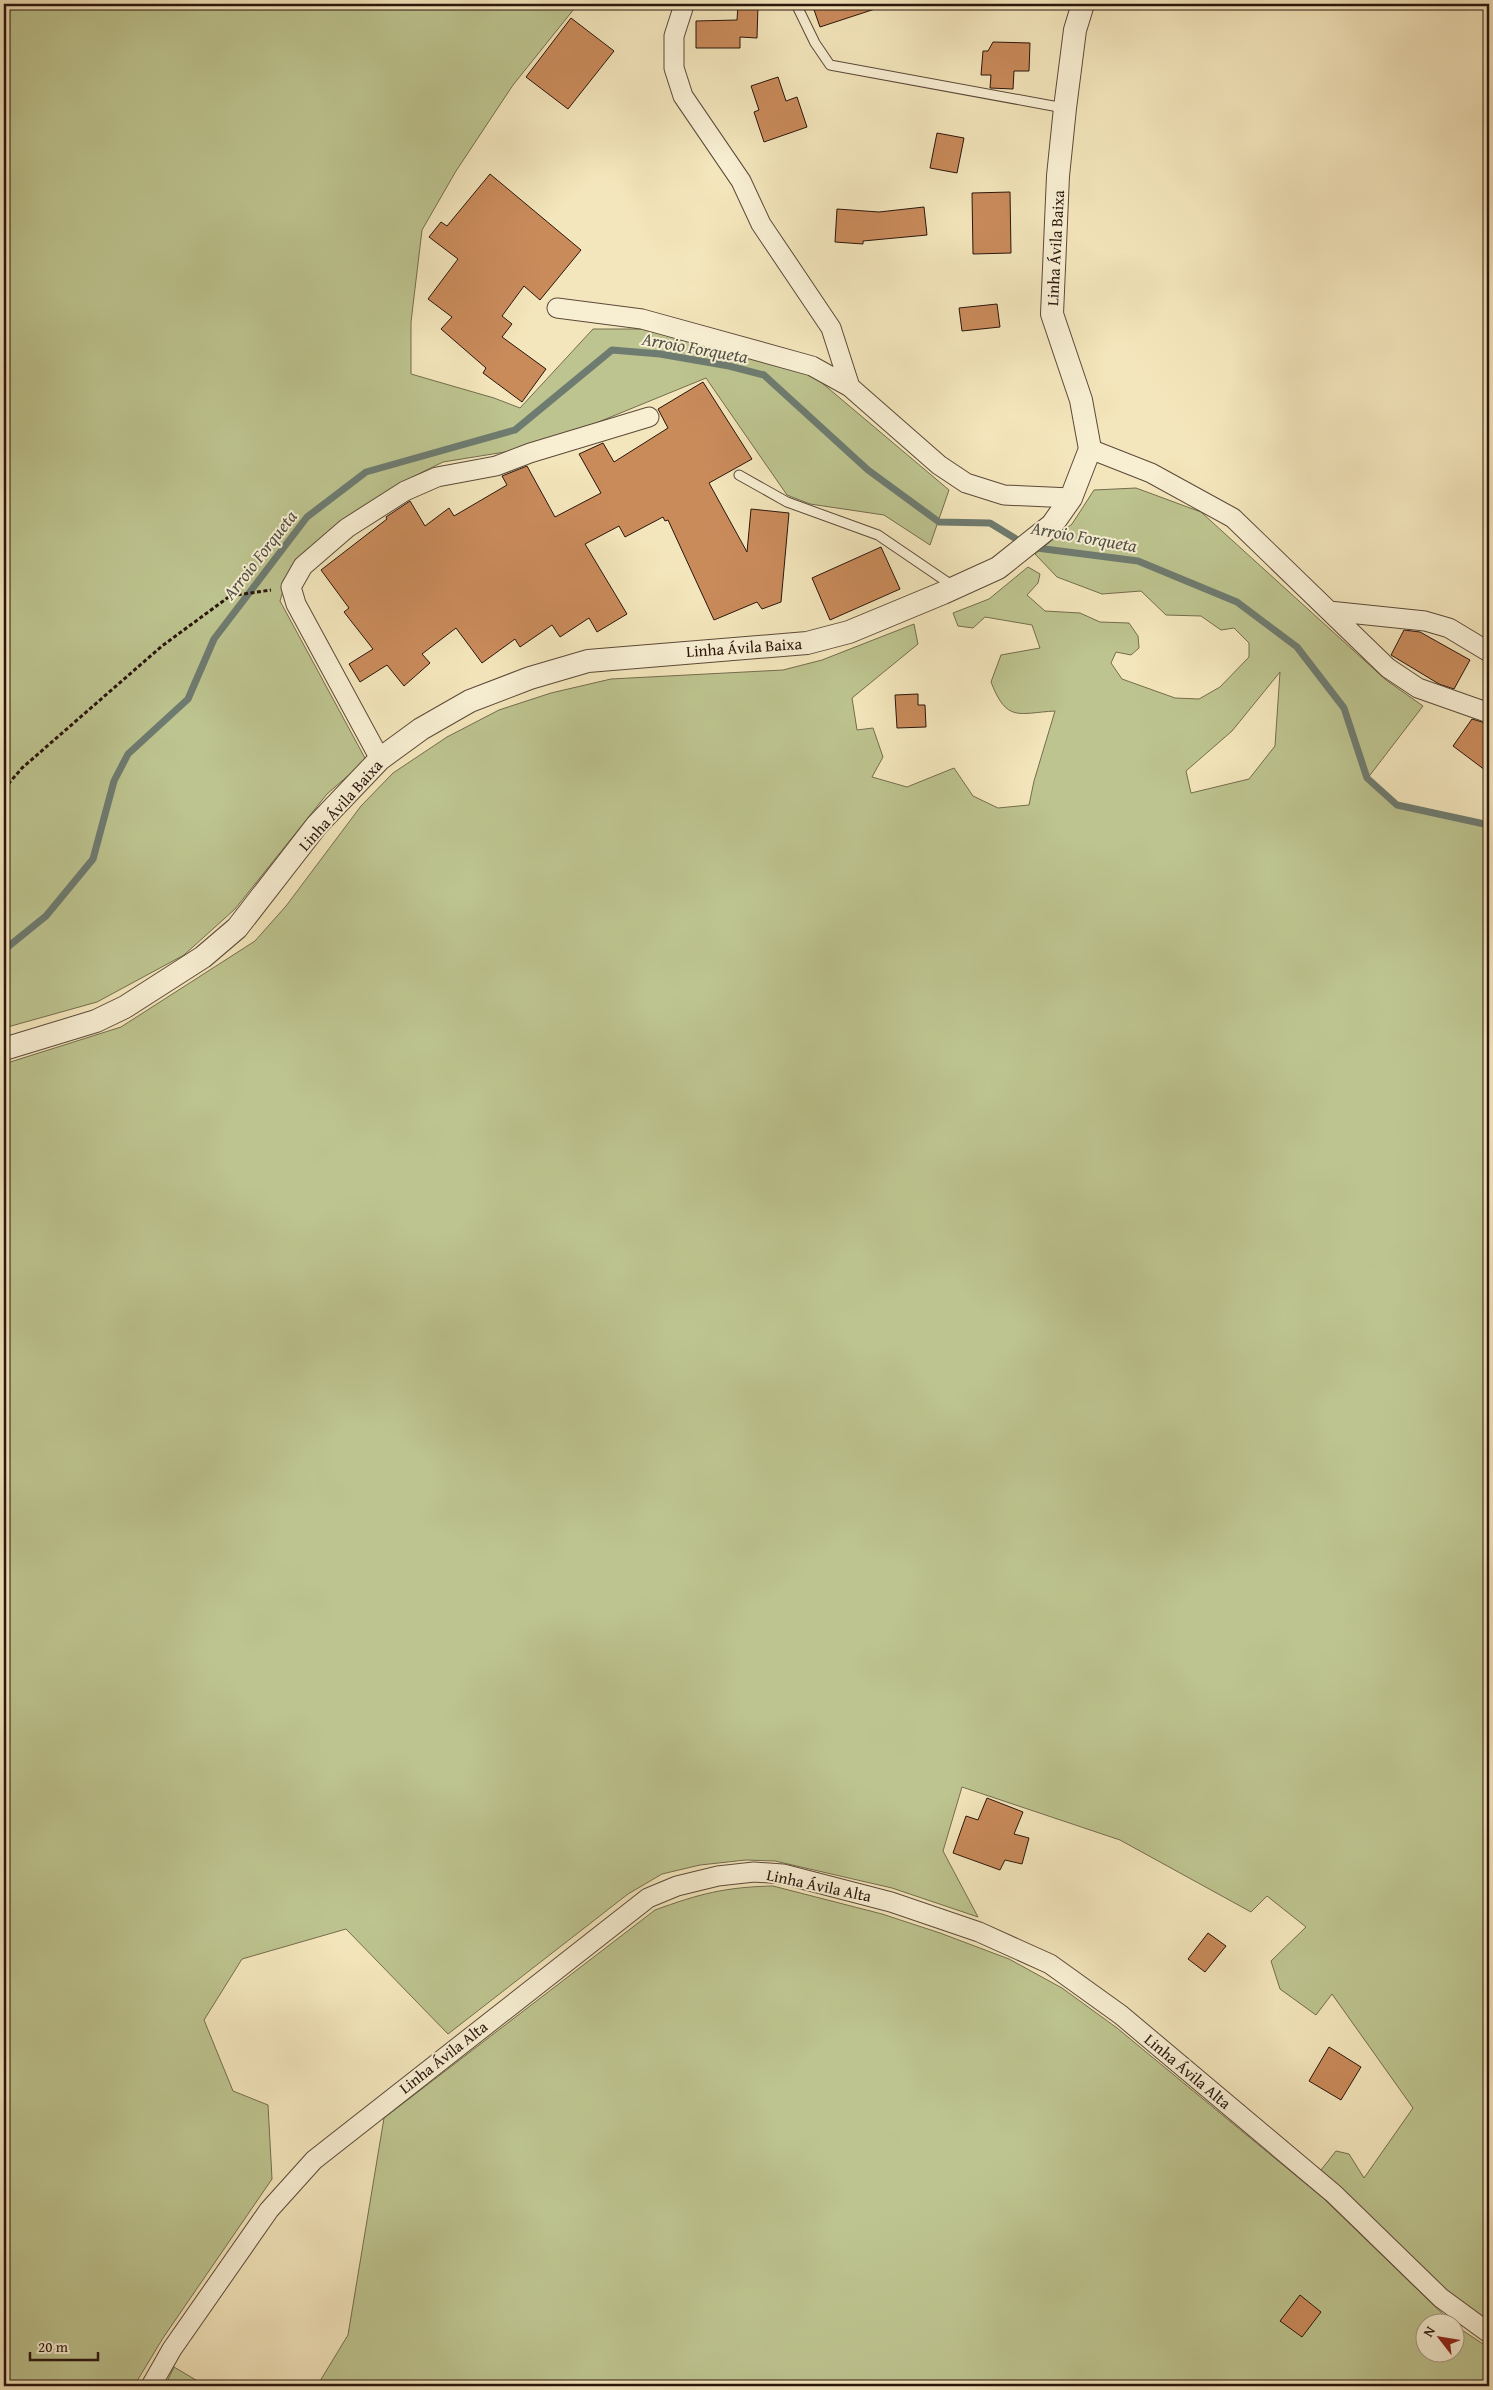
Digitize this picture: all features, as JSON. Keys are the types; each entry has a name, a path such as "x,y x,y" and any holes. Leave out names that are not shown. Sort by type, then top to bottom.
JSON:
{"street":[{"name":"Linha Ávila Baixa","path":"4,1049 103,1017 126,1007 203,957 237,928 317,825 380,759 421,729 470,701 530,678 588,661 807,643 849,632 956,588 998,568 1052,526 1071,498 1090,449 1081,400 1052,314 1058,176 1064,108 1075,30 1083,4"},
{"path":"684,5 674,36 674,68 683,96 742,181 761,224 831,328 850,387"},
{"path":"557,308 642,319 812,366 850,387 939,465 966,483 1004,495 1071,498"},
{"path":"380,759 296,604 291,587 303,566 347,528 405,491 429,481 496,466 530,453 649,417"},
{"path":"1090,449 1151,473 1232,518 1388,668 1418,688 1489,713"},
{"path":"1329,611 1426,621 1449,628 1489,652"},
{"name":"Linha Ávila Alta","path":"151,2386 172,2349 268,2210 314,2160 648,1898 677,1886 718,1876 754,1872 783,1874 891,1902 979,1932 1050,1964 1121,2015 1334,2194 1441,2298 1489,2333"}],"lane":[{"path":"796,4 815,43 830,65 1064,108"},
{"path":"739,475 787,502 878,535 956,588"}],"path":[{"path":"4,789 22,768 162,646 230,596 268,590"}],"green space":[{"path":"4,4 578,4 513,85 456,171 422,230 411,322 411,374 494,398 520,408 593,329 641,329 809,372 949,490 930,545 884,515 810,504 787,495 706,378 596,423 505,452 443,462 400,483 287,578 280,601 366,760 327,794 235,909 184,955 97,1002 4,1028"},
{"path":"1136,488 1201,512 1386,680 1423,706 1367,779 1397,805 1489,825 1489,2324 1449,2295 1321,2170 1336,2151 1349,2154 1364,2178 1413,2108 1332,1994 1316,2015 1280,1989 1271,1961 1306,1927 1267,1896 1251,1912 1120,1840 962,1787 943,1851 978,1917 892,1888 775,1861 746,1860 700,1865 662,1874 628,1894 448,2034 346,1929 242,1959 204,2020 233,2091 268,2105 272,2179 163,2338 134,2386 4,2386 4,1064 121,1027 255,941 286,906 361,806 393,773 447,737 499,710 551,693 611,679 783,670 822,660 914,624 918,644 852,698 857,730 873,728 883,757 872,777 907,787 954,768 973,796 998,808 1029,805 1034,781 1055,711 1015,713 1003,704 991,682 1001,655 1040,648 1032,625 985,617 973,628 958,626 953,613 989,599 1028,567 1040,574 1038,583 1027,595 1045,611 1080,613 1100,622 1129,623 1138,636 1139,648 1131,655 1116,652 1111,663 1122,679 1175,698 1199,699 1220,687 1249,657 1249,643 1234,628 1221,630 1201,616 1166,615 1141,591 1102,594 1057,577 1035,554 1072,524 1094,490","holes":["1280,672 1275,746 1249,779 1191,793 1186,771 1232,731"]},
{"path":"773,1886 882,1914 1009,1959 1062,1988 1117,2028 1323,2198 1441,2312 1416,2312 1416,2362 1466,2362 1466,2333 1489,2348 1489,2386 317,2386 348,2335 384,2118 655,1910 712,1892"},
{"path":"174,2367 206,2386 165,2386"}],"building":[{"path":"738,4 758,5 757,38 740,37 740,48 696,48 696,21 737,20"},
{"path":"812,4 880,4 881,7 820,27"},
{"path":"571,18 614,51 568,109 526,77"},
{"path":"993,42 1030,43 1029,71 1014,71 1013,89 990,88 991,75 981,75 983,51 988,51"},
{"path":"778,77 786,101 797,97 807,127 764,142 754,112 759,110 751,86"},
{"path":"937,133 964,138 957,173 930,168"},
{"path":"490,174 581,250 540,300 524,286 502,316 512,324 502,337 546,369 522,402 483,373 486,368 441,329 452,317 428,299 458,259 429,237 441,222 447,226"},
{"path":"1010,192 1011,253 973,254 972,193"},
{"path":"924,207 927,235 863,241 863,244 835,242 837,209 879,212"},
{"path":"997,304 1000,327 962,331 959,308"},
{"path":"703,382 752,459 709,483 747,552 751,509 789,513 781,602 762,609 757,602 714,620 668,520 665,521 663,517 625,537 619,526 585,544 627,614 597,632 589,618 560,637 552,625 520,647 515,639 482,663 456,628 422,654 430,663 404,686 387,665 360,682 349,664 373,649 344,612 349,608 321,570 387,519 386,517 410,501 425,526 449,508 454,516 507,485 502,476 527,466 555,517 601,493 579,454 603,443 614,462 668,428 658,409"},
{"path":"881,547 900,589 830,620 812,578"},
{"path":"1404,630 1420,632 1470,660 1454,689 1439,684 1391,655"},
{"path":"918,694 918,705 925,705 926,727 897,728 895,695"},
{"path":"1472,719 1489,724 1489,773 1453,746"},
{"path":"987,1798 1023,1812 1014,1834 1029,1838 1022,1864 1005,1860 1000,1870 953,1853 966,1816 978,1820"},
{"path":"1208,1933 1226,1946 1205,1972 1188,1959"},
{"path":"1329,2047 1361,2067 1341,2100 1309,2081"},
{"path":"1300,2295 1321,2312 1302,2337 1280,2321"}],"waterway":[{"name":"Arroio Forqueta","path":"4,950 46,916 93,859 114,781 128,754 188,699 214,639 307,517 366,472 515,430 612,350 660,354 729,366 764,375 868,470 939,522 990,523 1029,547 1138,561 1237,602 1297,647 1344,708 1367,778 1397,805 1489,825"}]}
